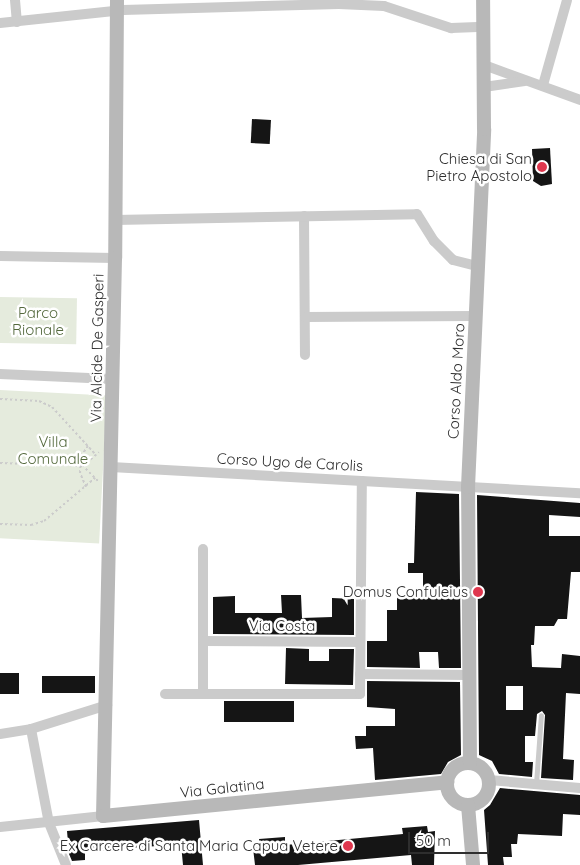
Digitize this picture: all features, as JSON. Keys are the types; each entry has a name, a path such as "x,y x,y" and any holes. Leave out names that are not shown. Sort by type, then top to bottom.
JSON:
{"main road":[{"name":"Corso Aldo Moro","path":"470,763 468,487 484,87 483,0"},
{"name":"Via Alcide De Gasperi","path":"103,816 107,705 111,379 115,258 117,5"},
{"path":"470,763 483,768 489,780 485,798 468,805 455,801 447,782 457,766 470,763"},
{"name":"Via Galatina","path":"103,816 447,782"},
{"path":"468,805 473,865"}],"street":[{"path":"15,0 17,22"},
{"path":"543,85 567,0"},
{"path":"0,23 17,22 117,5 370,4 384,6 438,26 484,27"},
{"path":"484,65 580,100"},
{"path":"484,87 526,80"},
{"path":"115,220 417,214 434,241 453,260 478,266"},
{"path":"304,216 305,355"},
{"path":"0,256 115,258"},
{"path":"305,317 475,316"},
{"path":"0,374 111,379"},
{"name":"Corso Ugo de Carolis","path":"111,467 580,493"},
{"path":"165,694 360,694 362,481"},
{"path":"203,549 203,694"},
{"name":"Via Costa","path":"203,640 360,642"},
{"path":"360,674 468,675"},
{"path":"0,734 31,729 107,705"},
{"path":"31,729 49,823 66,865"},
{"path":"489,780 580,788"},
{"name":"Via Galatina","path":"0,827 103,816"}],"lane":[{"path":"536,785 541,716"}],"path":[{"path":"0,399 38,401 52,407 96,455"},
{"path":"86,487 82,480 81,466 83,450 88,446"},
{"path":"0,463 81,466 104,448"},
{"path":"81,466 103,487"},
{"path":"0,524 32,525 44,521 95,478"}],"green space":[{"name":"Parco Rionale","path":"0,297 77,298 76,344 0,343"},
{"name":"Villa Comunale","path":"0,390 107,396 99,543 0,538"}],"building":[{"path":"252,119 271,120 270,144 251,143"},
{"name":"Chiesa di San Pietro Apostolo","path":"550,148 552,184 541,186 533,181 532,149"},
{"path":"416,492 459,494 461,668 439,668 438,652 419,652 420,668 367,667 367,641 387,641 387,610 397,610 397,597 419,597 419,592 423,592 423,573 408,573 408,563 414,563"},
{"path":"477,495 580,503 580,517 549,515 549,536 580,536 580,572 571,572 567,619 558,619 554,626 535,626 534,645 531,645 532,667 561,668 562,654 580,656 580,694 566,693 563,759 574,760 573,780 541,778 545,715 542,711 537,714 535,736 525,736 525,762 533,762 532,777 499,774 492,761 479,755","holes":["506,686 523,686 523,710 506,710"]},
{"path":"281,595 301,595 302,618 332,617 332,598 354,599 354,635 213,634 213,597 235,596 235,613 282,613"},
{"path":"286,648 309,649 309,661 329,661 329,649 354,649 353,685 285,684"},
{"path":"0,673 19,673 19,694 0,694"},
{"path":"42,676 95,676 95,693 42,693"},
{"path":"367,681 460,682 461,755 448,762 441,774 375,780 373,748 356,749 355,736 366,736 366,726 395,726 395,709 367,707"},
{"path":"224,701 294,701 294,722 224,722"},
{"path":"500,788 580,795 580,815 563,814 562,836 518,834 517,844 511,844 512,857 503,857 504,865 488,865 484,810 490,805"},
{"path":"199,820 203,865 183,865 181,844 85,852 85,860 72,861 69,854 67,831"},
{"name":"Ex Carcere di Santa Maria Capua Vetere","path":"427,826 428,832 435,831 434,865 412,865 411,855 298,865 255,865 253,848 260,847 259,839 285,837 285,845 403,834 402,828"}],"place":[{"name":"Chiesa di San Pietro Apostolo","path":"542,167"},
{"name":"Domus Confuleius","path":"478,592"},
{"name":"Ex Carcere di Santa Maria Capua Vetere","path":"348,846"}]}
